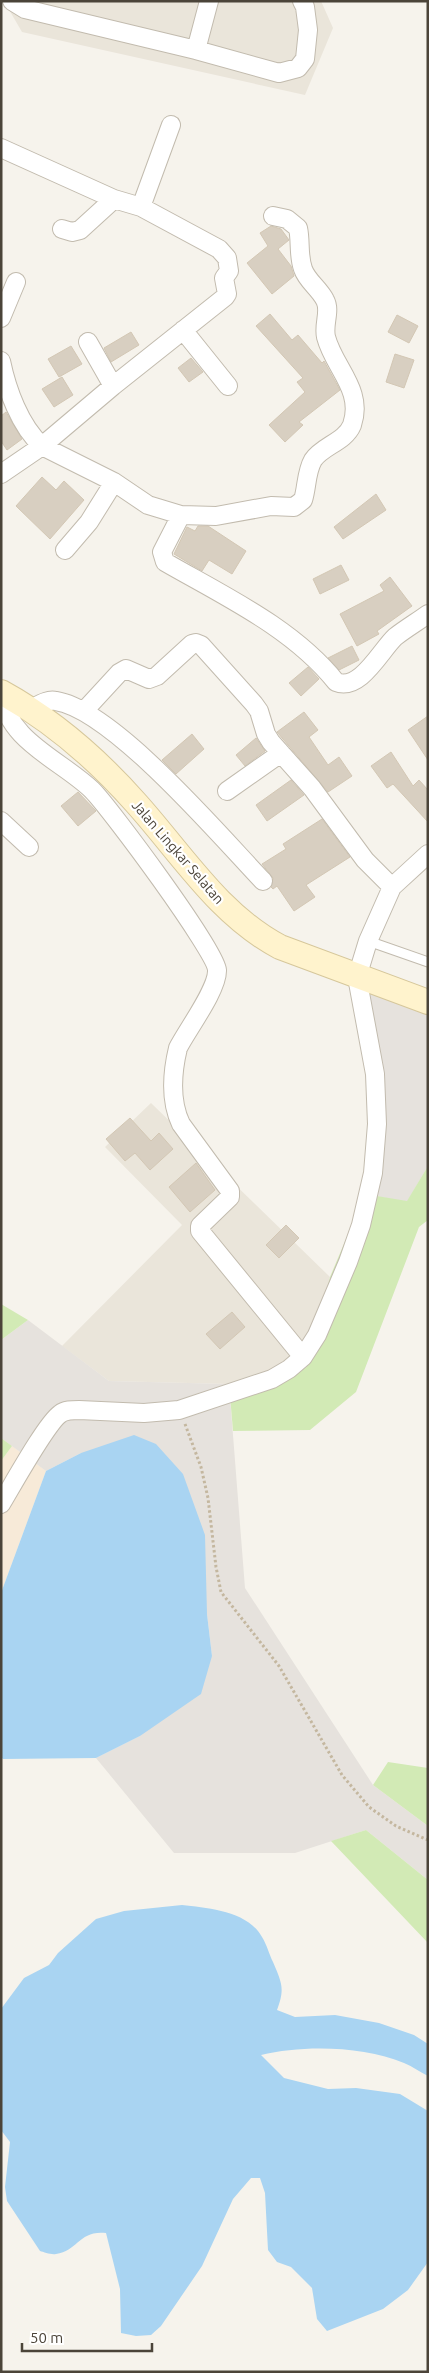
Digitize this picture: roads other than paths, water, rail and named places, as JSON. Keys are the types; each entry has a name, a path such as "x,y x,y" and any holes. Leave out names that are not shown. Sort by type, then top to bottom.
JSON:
{"main road":[{"name":"Jalan Lingkar Selatan","path":"2,692 31,709 91,756 136,803 194,873 249,928 280,948 428,1002"}],"street":[{"path":"12,1 25,9 196,50 279,74 298,68 305,59 308,30 305,6 302,1"},
{"path":"196,50 209,1"},
{"path":"141,207 171,125"},
{"path":"1,148 114,199 141,207 219,249 227,258 230,271 224,278 227,291 225,297 113,386 42,446 1,474"},
{"path":"62,229 72,232 80,230 114,199"},
{"path":"1,361 6,379 23,420 33,438 42,446 114,482 148,505 181,515 216,516 271,506 294,507 303,500 309,468 314,459 343,436 351,426 355,410 353,390 330,348 325,334 328,311 326,301 304,271 300,261 298,228 287,219 273,216"},
{"path":"1,318 16,282"},
{"path":"184,330 228,386"},
{"path":"88,342 113,386"},
{"path":"65,550 89,522 114,482"},
{"path":"181,515 162,552 166,562 256,615 298,645 324,667 336,682 341,684 365,673 396,637 428,614"},
{"path":"84,711 119,673 126,669 149,679 157,676 192,644 201,645 254,704 266,734 281,754 312,788 365,860 392,887"},
{"path":"2,692 3,705 14,725 23,736 90,788 110,809 196,932 217,968 211,990 185,1034 175,1058 173,1103 175,1112 181,1124 230,1191 230,1197 200,1226 200,1231 303,1357"},
{"path":"31,709 47,701 56,700 84,711 143,757 263,881"},
{"path":"227,791 281,754"},
{"path":"1,821 29,847"},
{"path":"1,1504 49,1427 59,1415 69,1410 144,1413 179,1410 272,1379 289,1369 303,1357 317,1335 348,1262 361,1225 373,1172 377,1124 375,1074 357,977 368,941 392,887 428,854"}],"lane":[{"path":"368,941 428,962"}],"water":[{"path":"134,1435 156,1444 183,1474 205,1535 207,1614 212,1656 201,1694 140,1736 96,1758 3,1759 1,1757 1,1593 46,1471 81,1453"},
{"path":"182,1905 226,1912 247,1921 256,1928 265,1943 280,1981 282,1991 277,2010 295,2017 335,2015 379,2023 414,2035 428,2044 428,2076 407,2064 388,2057 352,2050 295,2050 261,2055 284,2078 328,2089 356,2088 400,2094 428,2111 428,2262 408,2290 383,2309 327,2331 317,2319 312,2288 291,2267 277,2262 268,2250 265,2193 260,2178 251,2178 233,2199 202,2266 161,2326 151,2335 136,2336 121,2333 120,2289 106,2233 90,2235 63,2252 50,2254 40,2251 7,2201 5,2187 10,2142 1,2130 1,2009 24,1978 49,1965 58,1953 96,1919 124,1911"}]}
